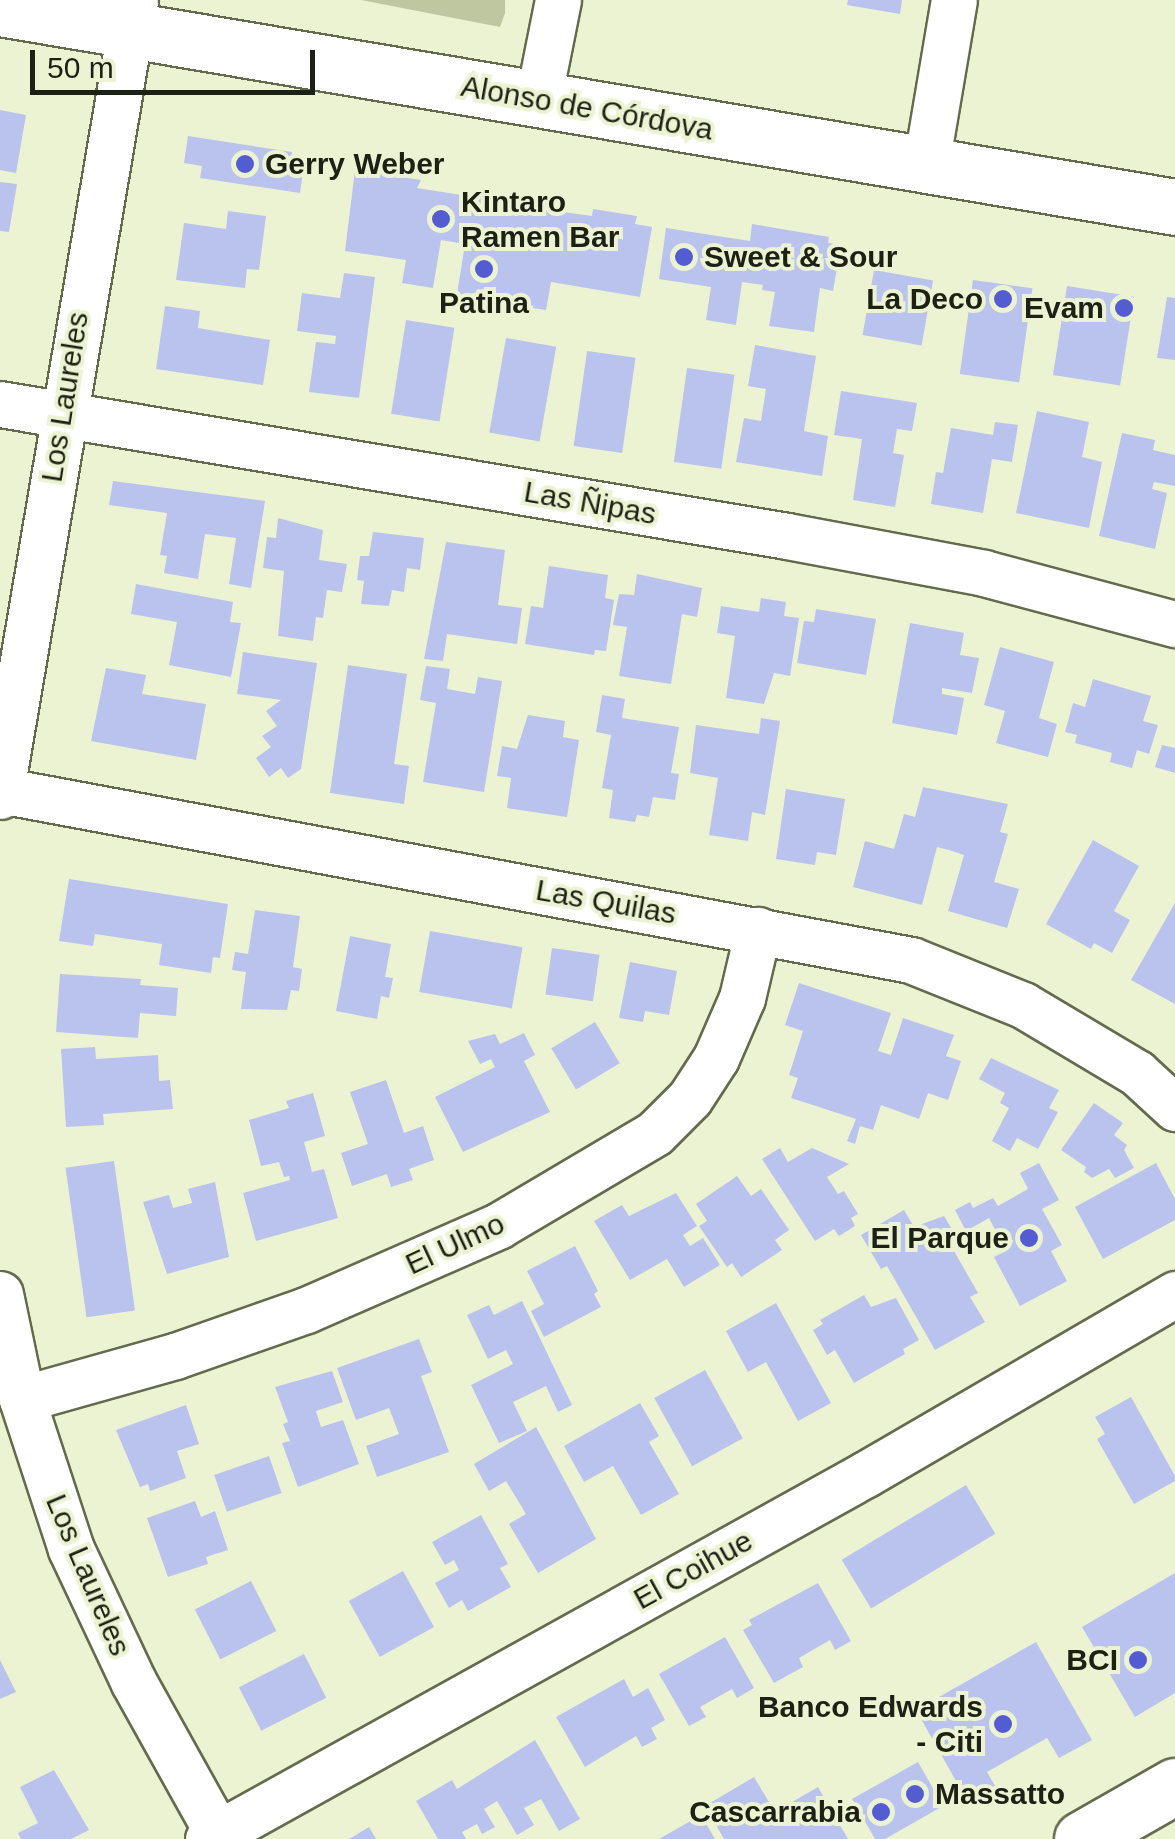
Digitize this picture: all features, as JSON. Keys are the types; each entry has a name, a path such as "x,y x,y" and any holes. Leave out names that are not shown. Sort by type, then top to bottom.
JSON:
{"main road":[{"name":"Alonso de Córdova","path":"0,8 132,15 538,100 1175,207"},
{"path":"1082,1839 1175,1786"}],"street":[{"path":"538,100 558,0"},
{"path":"926,165 954,0"},
{"name":"Los Laureles","path":"0,792 132,15"},
{"name":"Las Ñipas","path":"0,404 787,536 984,574 1175,624"},
{"name":"Las Quilas","path":"0,792 912,960 965,978 1094,1045 1137,1074 1175,1108"},
{"name":"El Ulmo","path":"22,1399 175,1356 355,1290 498,1226 655,1133 690,1098 716,1058 742,998 758,930"},
{"name":"Los Laureles","path":"0,1294 22,1399 71,1549 101,1616 216,1837"},
{"name":"El Coihue","path":"216,1837 866,1474 1175,1294"}],"green space":[{"path":"361,0 505,0 505,13 500,27"}],"building":[{"path":"848,0 902,0 900,14 847,5"},
{"path":"0,110 26,115 16,173 0,170"},
{"name":"Gerry Weber","path":"188,136 292,152 290,163 304,165 300,193 200,178 202,166 184,163"},
{"path":"355,170 421,180 417,188 518,204 518,200 536,200 564,205 563,212 592,216 593,209 637,216 635,224 652,227 640,297 551,282 546,310 519,306 522,291 518,304 457,294 465,244 441,240 433,288 402,283 406,260 345,251"},
{"path":"0,182 17,184 9,232 0,231"},
{"path":"228,211 266,216 259,270 247,269 245,288 176,280 184,223 226,229"},
{"path":"752,224 829,237 828,243 841,245 833,291 820,288 814,332 769,326 775,292 762,290 763,285 742,282 736,325 706,320 711,287 659,279 666,228 750,241"},
{"path":"874,270 933,280 922,345 863,335"},
{"path":"344,273 375,277 359,398 309,392 316,342 335,344 336,336 297,331 302,293 340,298"},
{"path":"973,280 1032,288 1019,382 960,374"},
{"path":"1067,286 1134,297 1120,386 1053,375"},
{"path":"1167,297 1175,298 1175,360 1157,358"},
{"path":"165,306 200,311 198,328 270,340 263,385 156,369"},
{"path":"406,320 454,328 440,421 391,414"},
{"path":"506,338 556,347 540,441 489,433"},
{"path":"755,345 816,356 804,431 828,436 822,476 736,462 744,418 761,421 766,389 748,386"},
{"path":"587,351 636,358 622,453 574,446"},
{"path":"687,368 735,375 721,469 674,462"},
{"path":"841,391 917,403 912,431 897,429 893,453 904,455 895,507 853,500 862,439 834,435"},
{"path":"1037,411 1089,422 1082,457 1102,462 1089,528 1016,513"},
{"path":"995,422 1018,425 1012,462 992,459 983,513 931,504 936,472 943,473 951,428 993,435"},
{"path":"1122,433 1155,440 1153,450 1175,455 1175,486 1154,482 1152,489 1167,493 1155,549 1099,536"},
{"path":"113,481 265,501 251,588 229,584 236,538 205,534 198,579 164,573 167,556 160,555 167,513 109,505"},
{"path":"278,518 323,530 319,560 347,564 342,592 327,590 323,618 316,617 313,641 278,636 284,571 263,568 267,537 276,538"},
{"path":"373,532 424,538 420,570 407,568 404,592 392,590 389,606 361,604 364,581 357,580 360,556 369,556"},
{"path":"446,542 505,550 498,605 522,608 517,644 447,634 443,661 424,659"},
{"path":"549,566 608,575 605,598 614,600 606,651 595,650 594,655 525,644 531,606 543,608"},
{"path":"637,574 702,588 697,617 682,614 671,684 619,676 627,627 613,625 619,594 634,595"},
{"path":"136,584 233,602 230,622 241,623 231,677 169,665 177,622 131,614"},
{"path":"761,598 786,602 784,616 799,618 790,676 774,673 764,704 726,698 735,636 717,633 721,606 759,612"},
{"path":"816,609 876,619 866,675 797,663 804,621 814,622"},
{"path":"910,623 964,633 960,655 979,658 972,693 942,688 942,694 964,698 957,735 892,723"},
{"path":"1000,647 1054,662 1039,718 1057,724 1048,757 996,743 1005,711 984,705"},
{"path":"243,652 317,663 301,769 288,778 281,768 269,777 256,758 271,747 262,736 277,726 266,711 281,700 237,694"},
{"path":"348,665 407,674 394,764 409,766 404,804 330,793"},
{"path":"426,666 450,669 447,689 475,694 478,677 502,681 484,792 423,782 436,703 420,700"},
{"path":"106,668 146,675 142,694 206,704 196,760 91,741"},
{"path":"1093,679 1151,696 1143,721 1158,725 1149,754 1137,750 1132,768 1110,762 1112,753 1075,743 1077,735 1065,732 1073,703 1085,707"},
{"path":"602,695 625,699 622,718 679,727 671,773 679,774 675,800 653,797 649,817 637,815 635,822 609,818 613,790 602,788 611,735 596,732"},
{"path":"528,715 565,721 563,737 579,740 567,817 507,808 511,778 497,776 502,746 517,749"},
{"path":"761,718 780,721 765,815 752,812 748,841 709,835 718,778 690,773 696,725 759,734"},
{"path":"1162,745 1175,748 1175,773 1155,767"},
{"path":"923,787 1008,804 1000,832 1008,834 994,882 1019,889 1007,928 948,911 964,855 949,850 937,847 922,905 853,887 865,841 894,849 904,814 915,817"},
{"path":"786,789 845,799 836,855 817,852 815,865 776,859"},
{"path":"1093,840 1139,866 1114,911 1130,920 1112,953 1094,943 1091,949 1046,924"},
{"path":"69,879 228,904 220,958 213,957 211,973 159,965 162,944 95,934 93,946 59,941"},
{"path":"1175,903 1175,1004 1131,980"},
{"path":"255,910 300,916 293,967 302,969 299,991 291,990 287,1010 241,1009 246,972 232,970 235,952 248,954"},
{"path":"430,931 523,947 512,1008 419,992"},
{"path":"350,936 391,944 385,977 393,978 389,998 381,996 377,1019 336,1011"},
{"path":"552,948 600,955 593,1001 545,995"},
{"path":"630,962 677,971 669,1015 645,1011 643,1022 619,1018"},
{"path":"60,974 141,979 140,985 178,988 176,1016 140,1013 138,1038 56,1032"},
{"path":"799,983 891,1013 878,1051 891,1055 903,1018 954,1035 946,1056 961,1061 948,1100 928,1093 919,1119 881,1105 873,1130 860,1126 855,1144 847,1141 856,1119 791,1098 798,1078 789,1075 803,1031 785,1025"},
{"path":"595,1022 620,1063 576,1089 551,1048"},
{"path":"524,1033 535,1055 524,1061 550,1112 463,1152 435,1097 495,1067 491,1059 480,1064 468,1041 495,1034 500,1044"},
{"path":"95,1047 96,1059 158,1055 159,1081 170,1080 173,1109 103,1114 104,1125 66,1127 61,1049"},
{"path":"991,1058 1059,1090 1049,1108 1058,1112 1038,1149 1017,1138 1010,1151 992,1141 1009,1108 1000,1103 1005,1093 979,1079"},
{"path":"386,1080 404,1133 423,1126 434,1160 409,1169 413,1180 391,1187 387,1174 352,1186 341,1153 368,1144 350,1092"},
{"path":"313,1093 325,1136 304,1142 312,1172 324,1169 338,1218 256,1241 243,1193 290,1180 289,1176 284,1177 279,1162 261,1166 249,1120 289,1108 286,1101"},
{"path":"1094,1103 1123,1123 1114,1135 1127,1145 1124,1150 1134,1168 1115,1178 1109,1169 1092,1178 1084,1172 1086,1167 1061,1150"},
{"path":"780,1148 788,1162 812,1148 849,1164 827,1177 838,1194 844,1191 858,1214 851,1218 855,1226 839,1236 834,1229 815,1241 762,1159"},
{"path":"114,1161 135,1311 86,1317 65,1168"},
{"name":"El Parque","path":"1039,1163 1059,1200 1042,1209 1062,1245 1051,1251 1067,1281 1020,1306 994,1257 1006,1251 989,1218 966,1231 955,1210 970,1202 973,1208 993,1198 998,1206 1028,1189 1020,1173"},
{"path":"1156,1163 1175,1199 1175,1220 1103,1259 1075,1207"},
{"path":"737,1176 751,1196 761,1189 789,1230 775,1240 782,1250 741,1277 732,1263 727,1267 699,1226 707,1221 696,1204"},
{"path":"215,1182 229,1257 167,1274 143,1202 169,1195 173,1208 192,1203 188,1189"},
{"path":"676,1193 697,1226 683,1235 690,1246 703,1238 720,1265 684,1287 667,1259 630,1280 594,1221 622,1205 629,1216"},
{"path":"904,1210 914,1227 944,1216 958,1239 950,1244 978,1293 970,1297 985,1322 935,1350 887,1266 881,1269 861,1235"},
{"path":"575,1246 598,1291 594,1294 601,1307 544,1337 531,1311 544,1304 527,1271"},
{"path":"864,1295 871,1307 896,1298 919,1340 903,1349 905,1354 854,1383 835,1350 827,1355 813,1330 823,1324 820,1320"},
{"path":"522,1301 572,1405 558,1412 546,1386 513,1402 527,1431 499,1443 471,1385 513,1364 506,1350 488,1359 467,1315 489,1305 494,1315"},
{"path":"776,1303 831,1403 798,1421 766,1362 748,1372 726,1331"},
{"path":"419,1339 432,1372 421,1376 449,1452 377,1477 366,1446 399,1434 389,1408 356,1420 337,1368"},
{"path":"705,1370 743,1438 692,1466 654,1398"},
{"path":"332,1371 343,1402 316,1411 321,1427 343,1420 359,1464 298,1487 282,1443 290,1441 283,1424 288,1422 275,1387"},
{"path":"1131,1397 1175,1476 1175,1481 1134,1504 1097,1439 1105,1434 1095,1417"},
{"path":"640,1403 659,1436 649,1442 679,1494 641,1515 613,1466 584,1482 564,1446"},
{"path":"186,1405 199,1444 177,1451 186,1478 150,1491 148,1484 140,1487 116,1430"},
{"path":"536,1427 596,1539 538,1573 509,1524 526,1514 506,1481 489,1491 474,1464"},
{"path":"269,1456 282,1493 227,1512 214,1475"},
{"path":"966,1485 995,1534 871,1609 842,1560"},
{"path":"195,1501 201,1517 215,1511 228,1550 206,1557 208,1564 168,1577 147,1518"},
{"path":"481,1515 508,1564 500,1568 511,1587 468,1611 462,1600 449,1608 435,1583 459,1570 454,1560 445,1565 432,1542"},
{"path":"403,1571 434,1627 380,1657 349,1601"},
{"name":"BCI","path":"1175,1573 1175,1693 1135,1717 1082,1627"},
{"path":"251,1581 276,1631 220,1659 195,1610"},
{"path":"818,1583 851,1641 835,1650 830,1640 799,1658 803,1667 774,1683 743,1630 752,1625 749,1620"},
{"path":"725,1637 754,1688 737,1698 732,1689 700,1707 706,1717 689,1726 659,1674"},
{"name":"Banco Edwards - Citi","path":"1036,1642 1092,1740 1059,1758 1047,1738 987,1772 998,1791 970,1806 916,1710"},
{"path":"304,1654 326,1698 261,1731 239,1687"},
{"path":"0,1660 16,1692 0,1699"},
{"path":"624,1679 633,1697 648,1688 665,1720 651,1728 657,1739 642,1747 636,1736 585,1767 556,1717"},
{"path":"535,1740 580,1819 559,1831 541,1799 524,1808 534,1825 517,1835 497,1801 484,1809 495,1827 482,1834 477,1824 462,1832 466,1839 438,1839 416,1801 452,1780 457,1789"},
{"path":"918,1762 943,1806 885,1839 875,1839 852,1799"},
{"path":"54,1770 89,1830 71,1839 21,1839 18,1833 38,1823 20,1787"},
{"path":"754,1777 775,1812 818,1787 848,1839 724,1839 705,1806"},
{"path":"701,1815 715,1839 659,1839"},
{"path":"369,1827 376,1839 349,1839"}],"place":[{"name":"Gerry Weber","path":"245,164"},
{"name":"Kintaro Ramen Bar","path":"441,219"},
{"name":"Sweet & Sour","path":"684,257"},
{"name":"Patina","path":"484,269"},
{"name":"La Deco","path":"1003,299"},
{"name":"Evam","path":"1124,308"},
{"name":"El Parque","path":"1029,1238"},
{"name":"BCI","path":"1138,1660"},
{"name":"Banco Edwards - Citi","path":"1003,1724"},
{"name":"Massatto","path":"915,1794"},
{"name":"Cascarrabia","path":"881,1812"}]}
